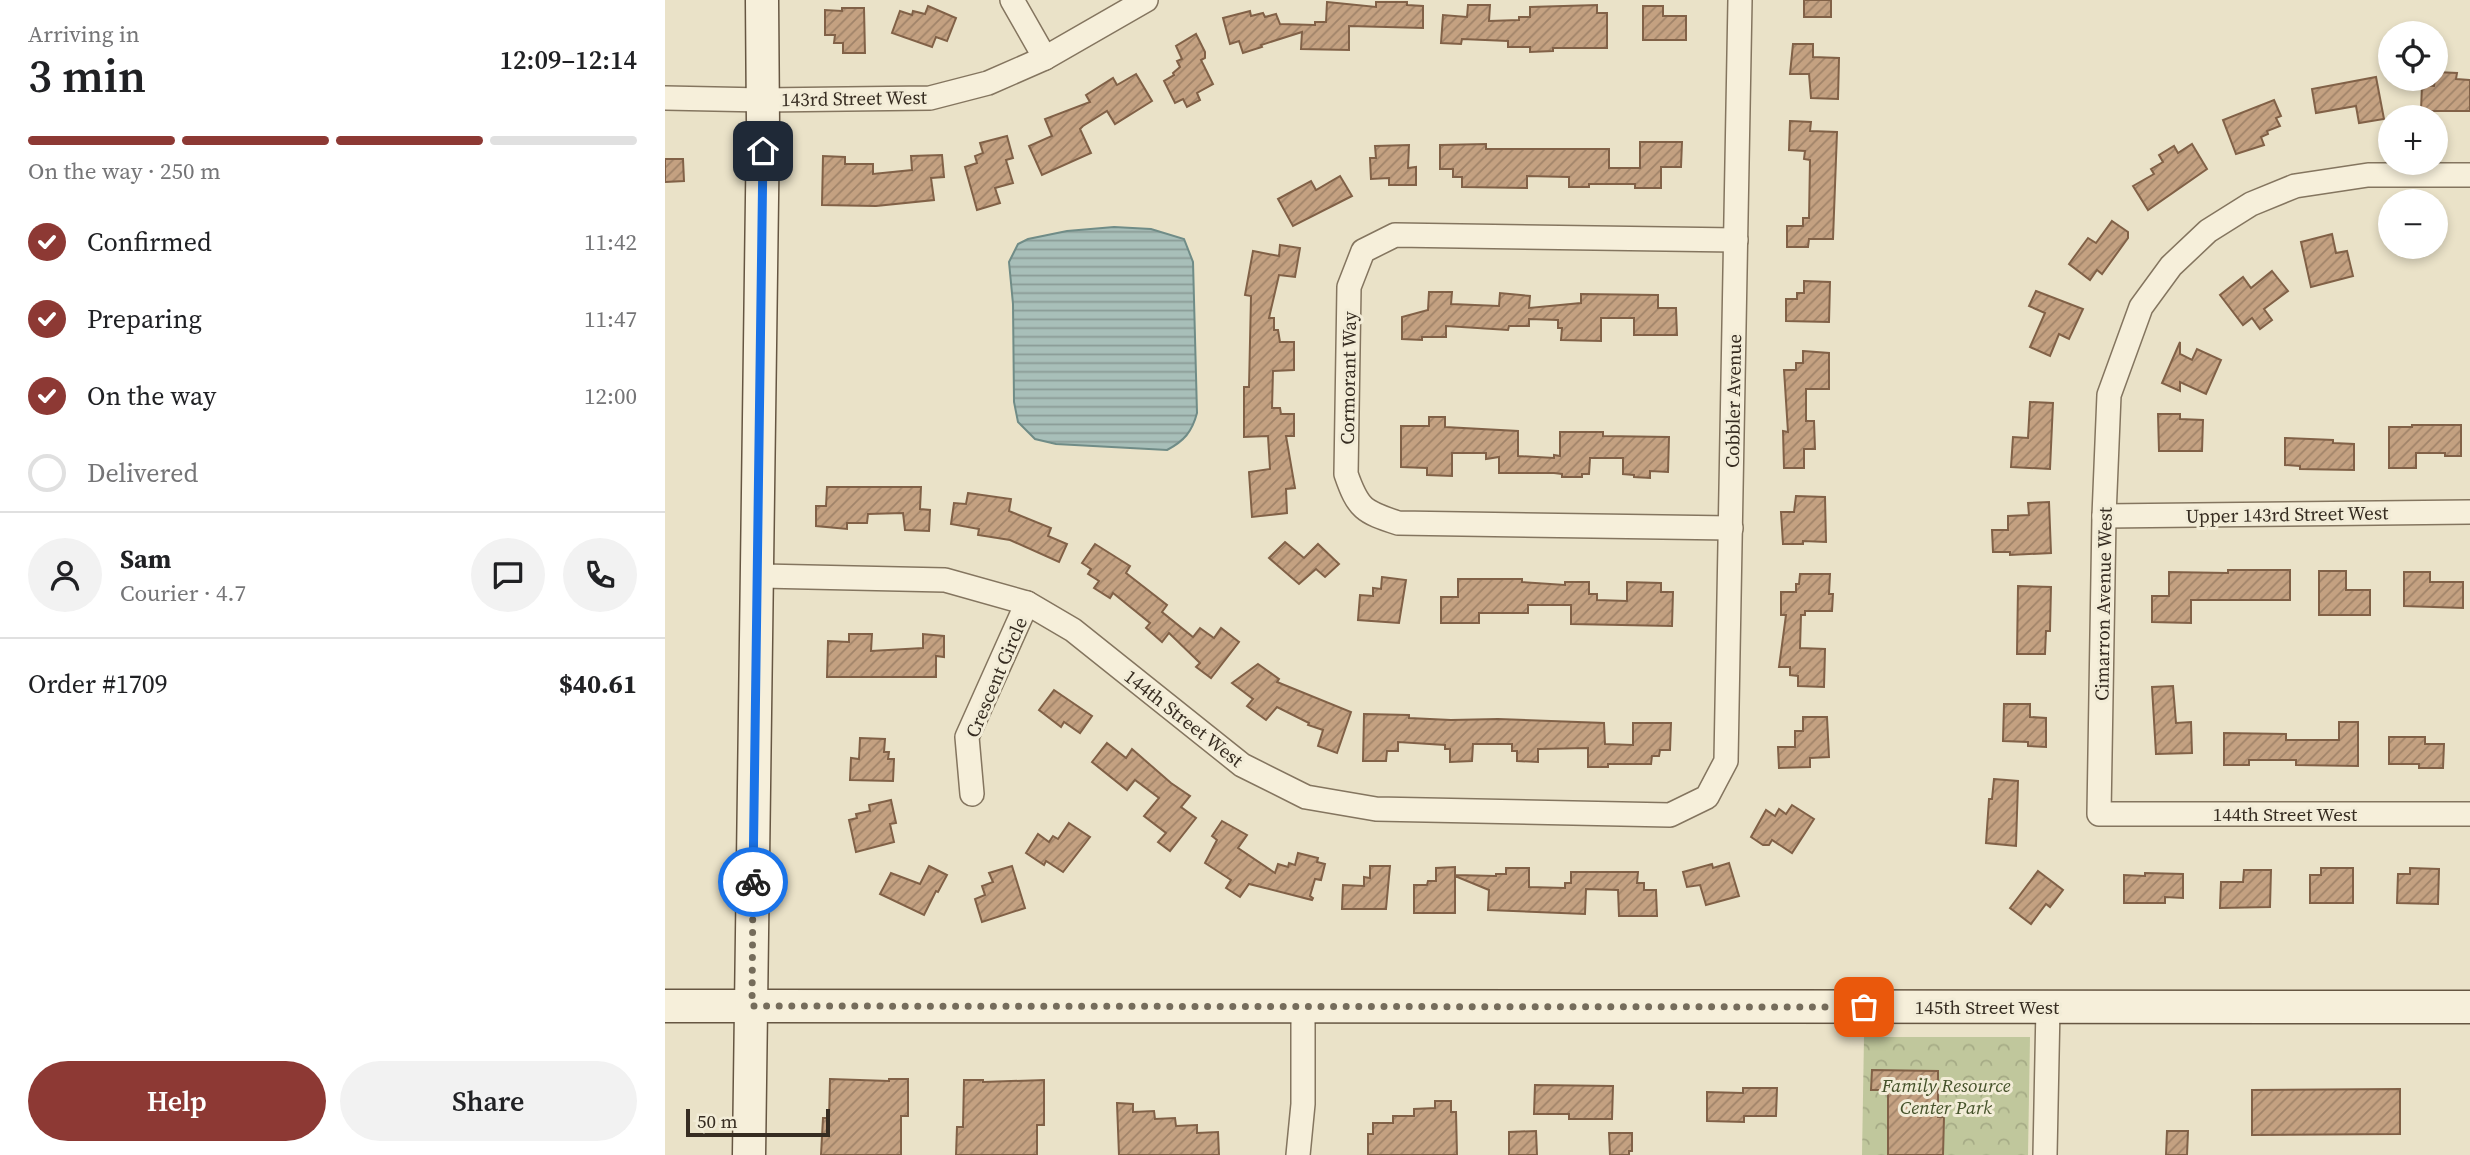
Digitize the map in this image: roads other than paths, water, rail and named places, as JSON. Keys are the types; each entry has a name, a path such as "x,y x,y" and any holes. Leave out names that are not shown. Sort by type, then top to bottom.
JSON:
{"street":[{"path":"749,1155 763,100 762,0"},
{"path":"1012,0 1045,58"},
{"name":"143rd Street West","path":"665,98 930,98 988,83 1045,58 1146,0"},
{"name":"Cobbler Avenue","path":"1707,797 1726,761 1740,0"},
{"name":"Cimarron Avenue West","path":"2099,814 2104,516 2109,395 2141,307 2171,266 2208,231 2252,204 2295,186 2368,175 2470,175"},
{"name":"Cormorant Way","path":"1731,528 1398,523 1370,514 1354,497 1346,474 1349,287 1363,251 1395,235 1736,240"},
{"name":"Upper 143rd Street West","path":"2104,516 2470,512"},
{"name":"144th Street West","path":"757,576 945,580 1027,603 1073,630 1243,765 1306,797 1376,809 1670,814 1707,797"},
{"name":"Crescent Circle","path":"972,794 967,737 1027,603"},
{"name":"144th Street West","path":"2099,814 2470,814"},
{"name":"145th Street West","path":"665,1006 2470,1007"},
{"path":"1298,1155 1304,1104 1303,1007"},
{"path":"2045,1155 2047,1007"}],"water":[{"path":"1114,227 1151,229 1184,239 1193,262 1197,413 1187,435 1167,450 1056,444 1035,439 1018,422 1014,402 1013,304 1009,262 1018,244 1028,239 1067,231"}],"park label":[{"name":"Family Resource Center Park","path":"1946,1096"}]}
